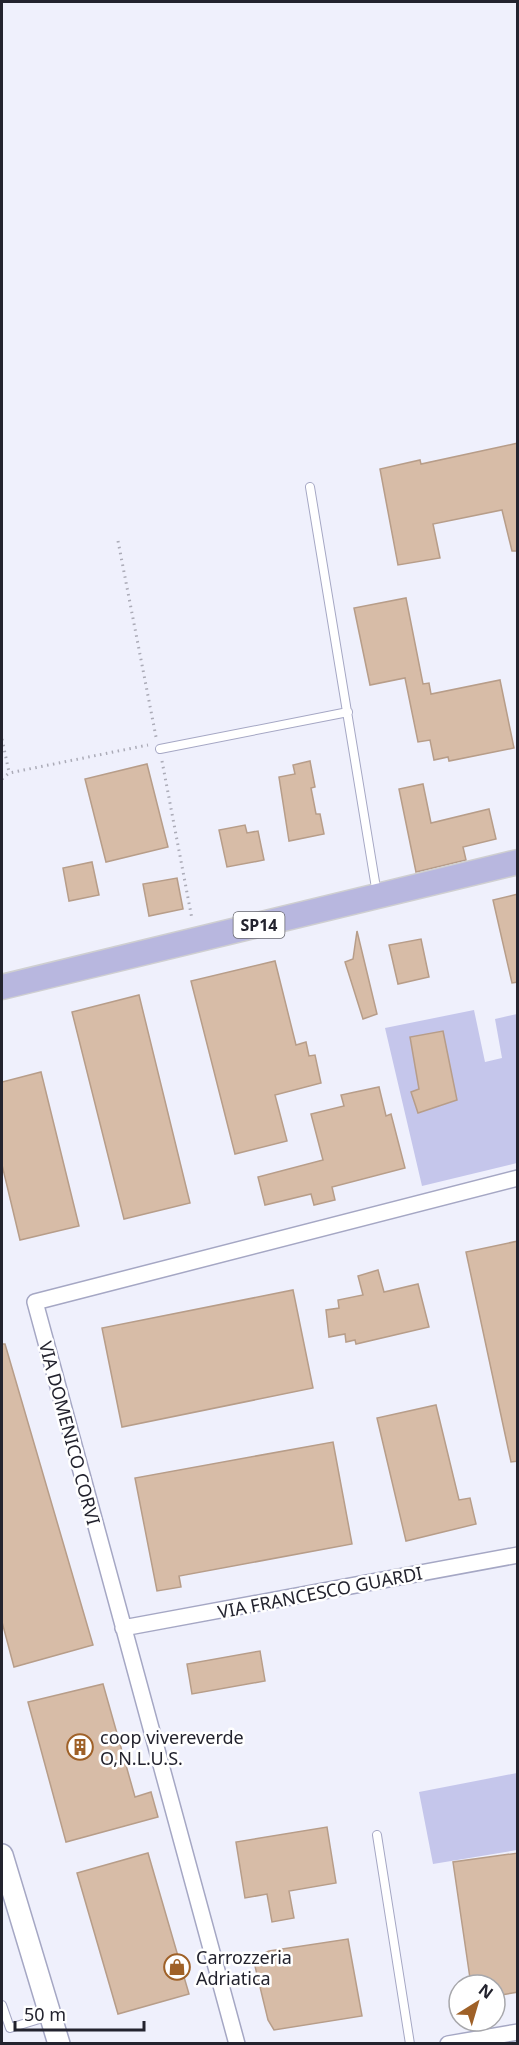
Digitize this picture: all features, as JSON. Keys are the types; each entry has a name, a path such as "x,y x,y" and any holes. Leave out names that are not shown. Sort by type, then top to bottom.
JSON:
{"main road":[{"name":"SP14","path":"2,987 518,862"}],"street":[{"name":"VIA DOMENICO CORVI","path":"237,2043 35,1302 518,1178"},
{"name":"VIA FRANCESCO GUARDI","path":"123,1629 518,1555"},
{"path":"2,1855 12,1904 59,2043"},
{"path":"448,2043 518,2032"}],"lane":[{"path":"310,487 378,896"},
{"path":"159,746 348,712"},
{"path":"377,1835 410,2043"},
{"path":"2,2005 10,2028 49,2016"}],"path":[{"path":"2,739 9,773"},
{"path":"2,779 9,773 159,746"}],"shaded area":[{"path":"474,1010 485,1062 502,1058 495,1019 517,1014 517,1163 422,1186 385,1028"},
{"path":"517,1773 517,1850 433,1864 419,1792"}],"building":[{"path":"518,443 518,551 512,551 502,510 433,524 440,558 398,565 380,469 420,460 421,464"},
{"path":"406,598 423,684 429,683 431,694 500,680 514,748 449,761 448,757 434,760 430,740 418,742 405,678 370,685 354,608"},
{"path":"310,761 315,787 311,788 316,814 320,814 324,834 289,841 279,777 295,774 293,765"},
{"path":"147,764 168,847 106,862 85,779"},
{"path":"423,784 431,823 489,809 496,839 463,847 466,860 416,872 399,789"},
{"path":"245,825 247,833 258,831 264,860 227,867 219,830"},
{"path":"92,862 99,895 69,901 63,868"},
{"path":"177,878 183,909 149,916 143,884"},
{"path":"518,894 518,982 512,983 493,900"},
{"path":"357,931 377,1014 363,1019 345,962 353,959"},
{"path":"421,939 429,977 398,984 389,945"},
{"path":"275,961 296,1045 306,1042 309,1056 315,1055 321,1083 275,1095 287,1141 235,1154 191,981"},
{"path":"139,995 190,1203 124,1219 72,1012"},
{"path":"443,1031 457,1100 418,1113 411,1092 419,1089 410,1037"},
{"path":"41,1072 79,1226 20,1240 2,1165 2,1082"},
{"path":"379,1087 386,1116 391,1114 405,1168 332,1187 335,1200 314,1205 311,1194 265,1205 258,1177 323,1160 311,1114 344,1106 341,1095"},
{"path":"518,1241 518,1461 511,1462 466,1252"},
{"path":"378,1270 384,1292 418,1284 429,1327 356,1344 355,1340 346,1342 345,1334 329,1337 326,1310 339,1308 338,1300 363,1295 358,1276"},
{"path":"293,1290 313,1388 122,1427 102,1328"},
{"path":"2,1344 5,1344 93,1645 14,1667 2,1622"},
{"path":"436,1405 459,1500 470,1498 476,1524 406,1541 377,1418"},
{"path":"333,1442 352,1544 179,1576 181,1587 157,1591 135,1478"},
{"path":"260,1651 265,1681 192,1694 187,1664"},
{"name":"coop vivereverde O,N.L.U.S.","path":"103,1684 135,1797 151,1792 158,1817 66,1842 28,1702"},
{"path":"327,1827 336,1883 289,1891 294,1918 272,1922 267,1894 245,1898 236,1842"},
{"path":"148,1853 189,1994 118,2014 77,1873"},
{"path":"518,1853 518,1992 507,1994 507,1973 469,1973 453,1862"},
{"path":"348,1939 362,2016 274,2030 268,2020 253,1958 269,1951"}],"place":[{"name":"coop vivereverde O,N.L.U.S.","path":"80,1747"},
{"name":"Carrozzeria Adriatica","path":"177,1967"}]}
